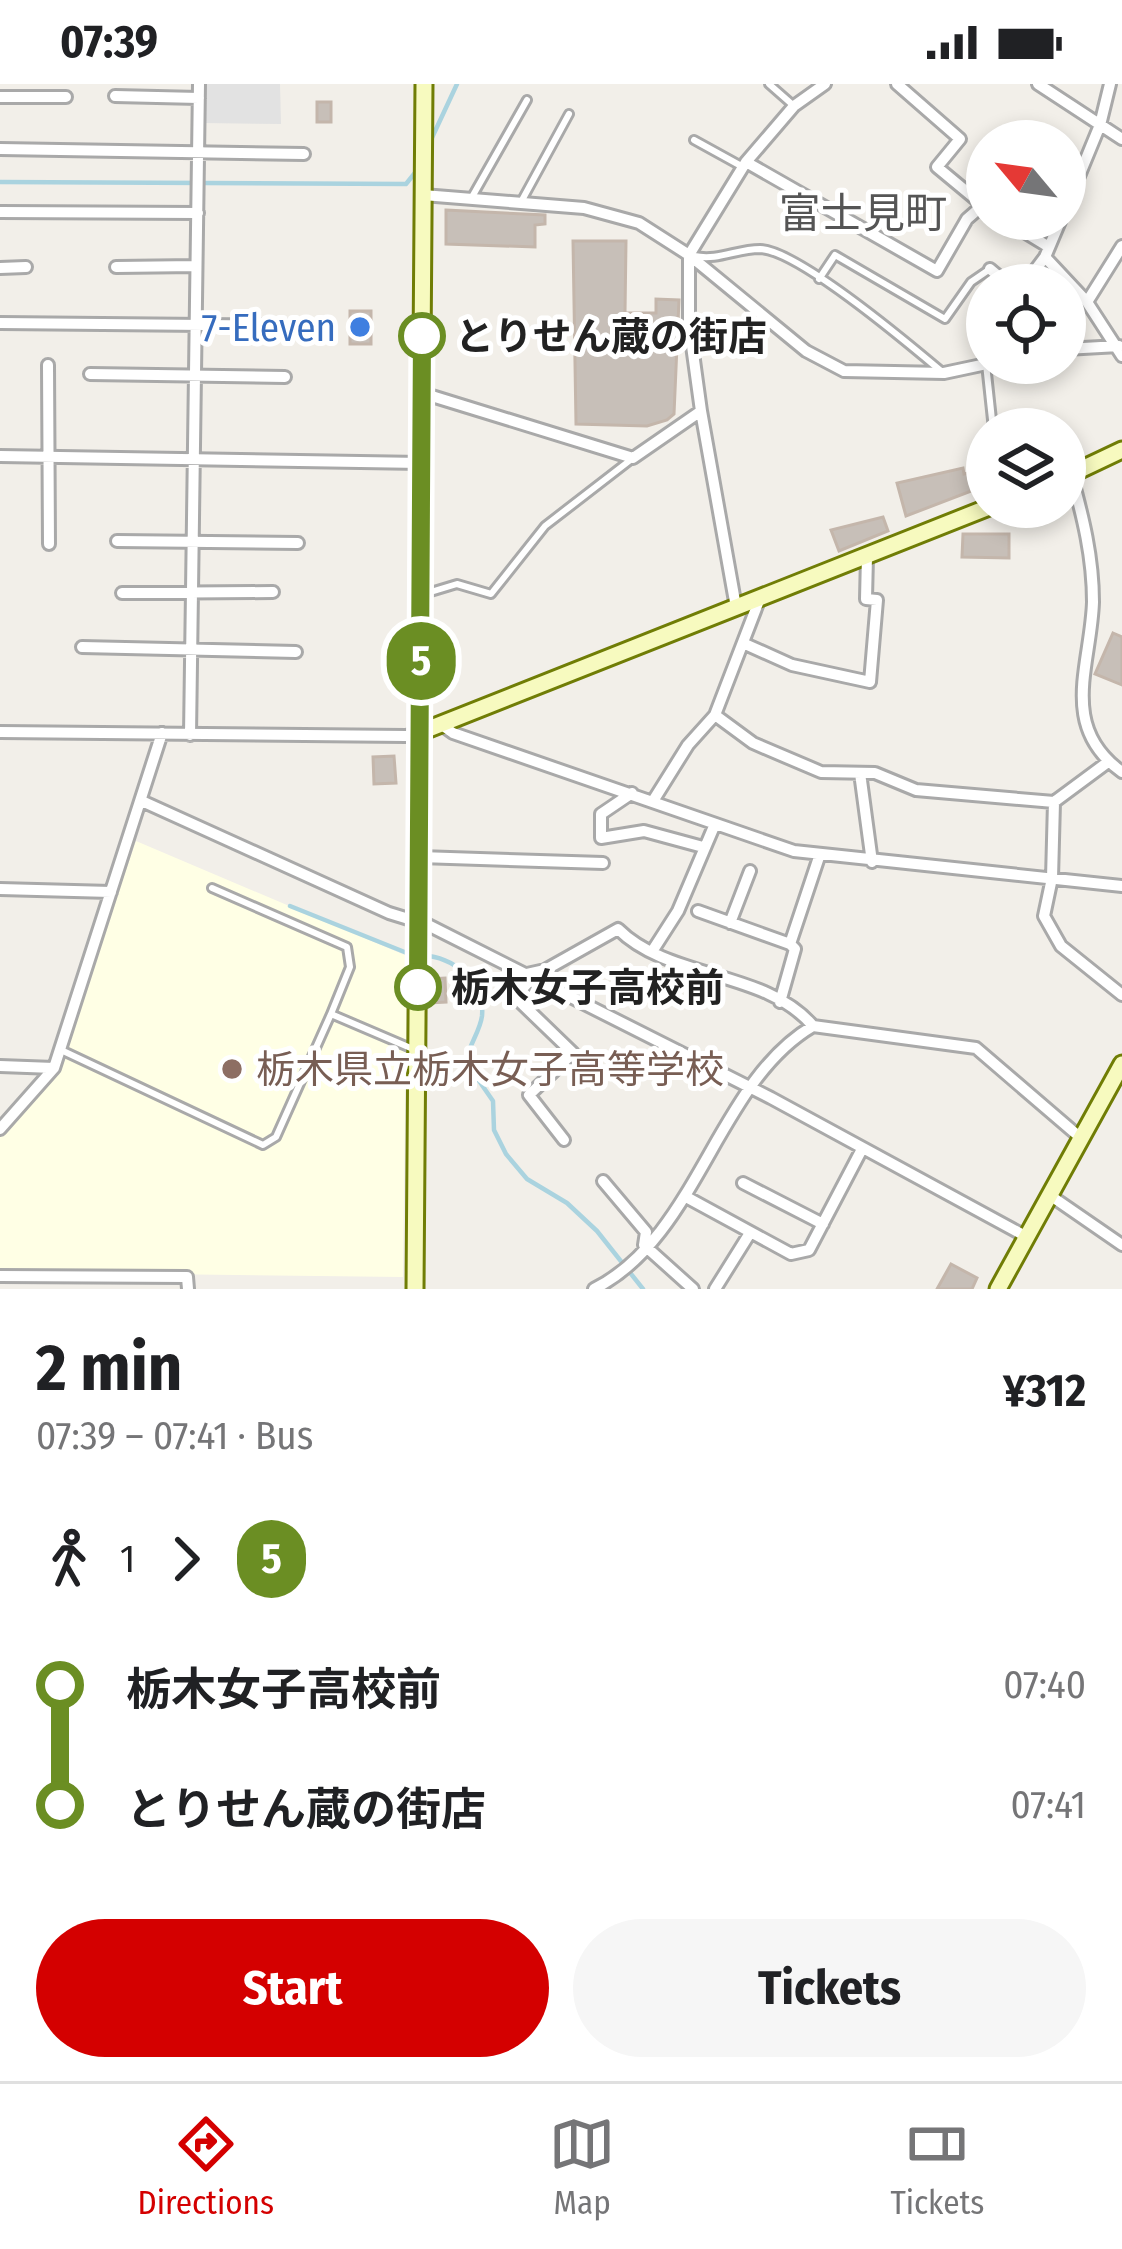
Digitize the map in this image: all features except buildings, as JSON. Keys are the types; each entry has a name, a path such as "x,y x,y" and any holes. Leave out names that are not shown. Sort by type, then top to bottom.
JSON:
{"main road":[{"path":"415,1289 424,84"},
{"path":"1086,467 1122,450"},
{"path":"421,731 966,516"},
{"path":"998,1289 1122,1064"}],"street":[{"path":"736,607 689,324 689,255 745,165 794,106 825,84"},
{"path":"897,84 960,140 937,167 966,191"},
{"path":"1038,84 1122,139"},
{"path":"1086,159 1110,84"},
{"path":"115,96 199,91 190,735"},
{"path":"0,97 66,97"},
{"path":"0,149 304,154"},
{"path":"745,165 937,271 966,221"},
{"path":"423,195 584,208 639,223 689,255 806,351 844,370 944,373 966,368"},
{"path":"0,212 198,214"},
{"path":"1031,240 1047,252 1120,349"},
{"path":"1039,264 1052,240"},
{"path":"1087,302 1122,246"},
{"path":"116,267 196,266"},
{"path":"0,268 26,267"},
{"path":"0,323 302,326"},
{"path":"1086,349 1120,349"},
{"path":"48,365 49,544"},
{"path":"90,374 285,377"},
{"path":"422,393 633,458 701,411"},
{"path":"0,456 421,463"},
{"path":"1084,528 1092,556 1091,630 1081,668 1080,706 1094,742 1122,772"},
{"path":"117,541 298,543"},
{"path":"745,644 792,665 870,682 877,600 866,598 867,556"},
{"path":"122,593 273,592"},
{"path":"653,801 674,764 715,715 760,598"},
{"path":"82,647 296,652"},
{"path":"715,715 752,743 799,764 821,772 860,773 916,790 1054,802 1108,762"},
{"path":"440,723 453,733 819,856 1122,886"},
{"path":"0,732 406,736 421,731"},
{"path":"0,1130 54,1068 61,1051 161,734"},
{"path":"860,773 872,862"},
{"path":"632,794 601,814 601,838 644,831 703,847"},
{"path":"143,802 389,913 418,920 752,1088 1027,1237"},
{"path":"1054,802 1052,878 1044,916 1061,946 1122,995"},
{"path":"653,950 678,911 716,824"},
{"path":"790,944 819,856"},
{"path":"420,857 603,863"},
{"path":"730,922 750,871"},
{"path":"0,889 111,892"},
{"path":"698,911 795,949 780,1002"},
{"path":"564,1140 529,1095 573,1053 515,997 530,976 618,929 653,950 780,1002 813,1026 976,1048 1082,1139"},
{"path":"594,1289 688,1198 784,1043 813,1026"},
{"path":"0,1066 54,1068"},
{"path":"688,1198 791,1254 809,1250 862,1149"},
{"path":"603,1181 646,1232 644,1245"},
{"path":"742,1183 823,1224"},
{"path":"1051,1196 1122,1245"},
{"path":"715,1289 750,1233"},
{"path":"644,1245 693,1289"},
{"path":"0,1276 188,1277 188,1289"}],"lane":[{"path":"769,84 794,106"},
{"path":"472,197 527,100"},
{"path":"521,202 569,114"},
{"path":"694,140 745,165"},
{"path":"689,255 713,260 762,249 819,279 944,373"},
{"path":"819,279 835,255 945,319 966,288"},
{"path":"421,596 458,584 491,594 545,526 633,458"},
{"path":"61,1051 263,1145 275,1138 350,968 347,947 212,888"},
{"path":"331,1014 418,1052"}],"shaded area":[{"path":"203,84 280,84 281,124 203,123"},
{"name":"栃木県立栃木女子高等学校","path":"136,841 407,956 403,1277 0,1272 0,1135 53,1081"}],"waterway":[{"path":"430,142 457,84"},
{"path":"0,182 406,184 418,169"},
{"path":"290,906 407,953"},
{"path":"429,956 459,969 479,994 482,1016 466,1062 493,1101 494,1130 506,1154 527,1179 567,1203 597,1231 643,1289"}],"bus line":[{"name":"5","path":"418,987 422,336"}],"place":[{"name":"7-Eleven","path":"360,327"},
{"name":"とりせん蔵の街店","path":"422,336"},
{"name":"栃木女子高校前","path":"418,987"},
{"name":"栃木県立栃木女子高等学校","path":"232,1069"}],"district":[{"name":"富士見町","path":"863,213"}]}
